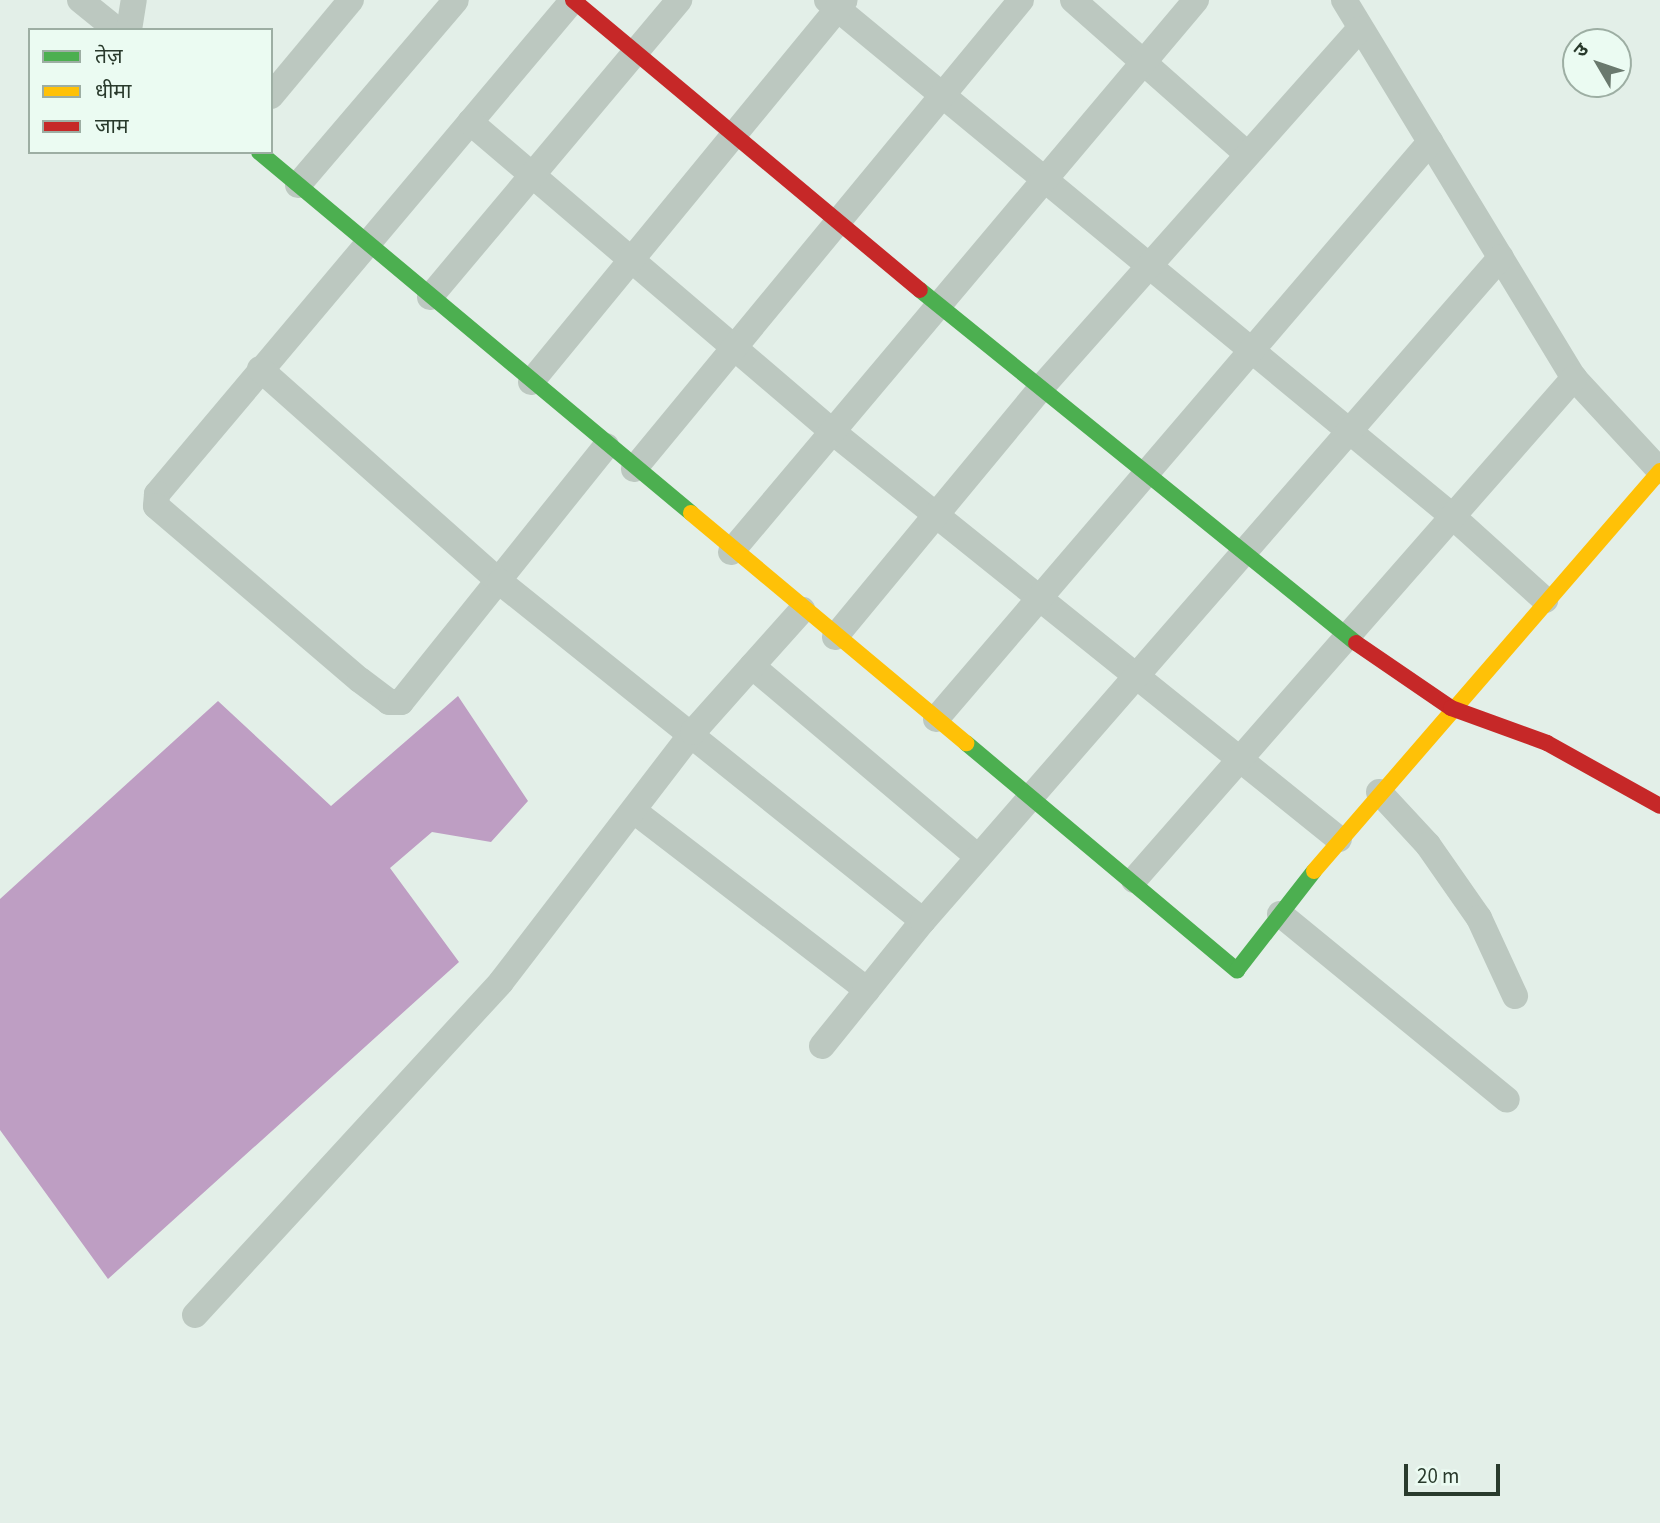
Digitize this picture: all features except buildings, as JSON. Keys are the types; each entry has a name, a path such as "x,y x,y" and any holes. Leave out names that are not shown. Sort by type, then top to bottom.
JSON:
{"street":[{"path":"80,0 115,28"},
{"path":"129,28 134,0"},
{"path":"273,94 351,0"},
{"path":"298,185 456,0"},
{"path":"606,446 409,696 389,702 162,513 157,494 573,0 942,303 1039,390 1347,636 1451,708 1547,743 1660,806"},
{"path":"430,297 679,0"},
{"path":"634,469 1021,0"},
{"path":"1073,0 1247,154"},
{"path":"732,552 942,303 1041,180 1196,0"},
{"path":"261,154 732,552 1134,880 1237,970 1339,839 1660,471 1574,379 1359,29 1344,0"},
{"path":"531,382 736,135 836,3 941,97 1451,515 1545,600"},
{"path":"835,637 1039,390 1359,29"},
{"path":"470,122 834,433 937,512 1339,839"},
{"path":"936,719 1038,594 1248,347 1430,142"},
{"path":"822,1046 923,921 1138,676 1345,430 1501,257"},
{"path":"260,369 500,582 693,732 923,921"},
{"path":"1134,880 1451,515 1574,379"},
{"path":"195,1315 501,982 693,732 802,610"},
{"path":"752,666 978,857"},
{"path":"1379,792 1428,845 1479,918 1515,996"},
{"path":"634,811 867,990"},
{"path":"1280,914 1507,1100"}],"shaded area":[{"path":"458,696 528,801 491,842 432,832 390,868 459,962 108,1279 0,1130 0,899 218,701 331,806"}],"traffic: fast":[{"path":"261,154 691,513"},
{"path":"920,290 1356,643"},
{"path":"966,743 1237,970 1314,871"}],"traffic: slow":[{"path":"1314,871 1660,471"},
{"path":"691,513 966,743"}],"traffic: jam":[{"path":"573,0 920,290"},
{"path":"1356,643 1451,708 1547,743 1660,806"}]}
